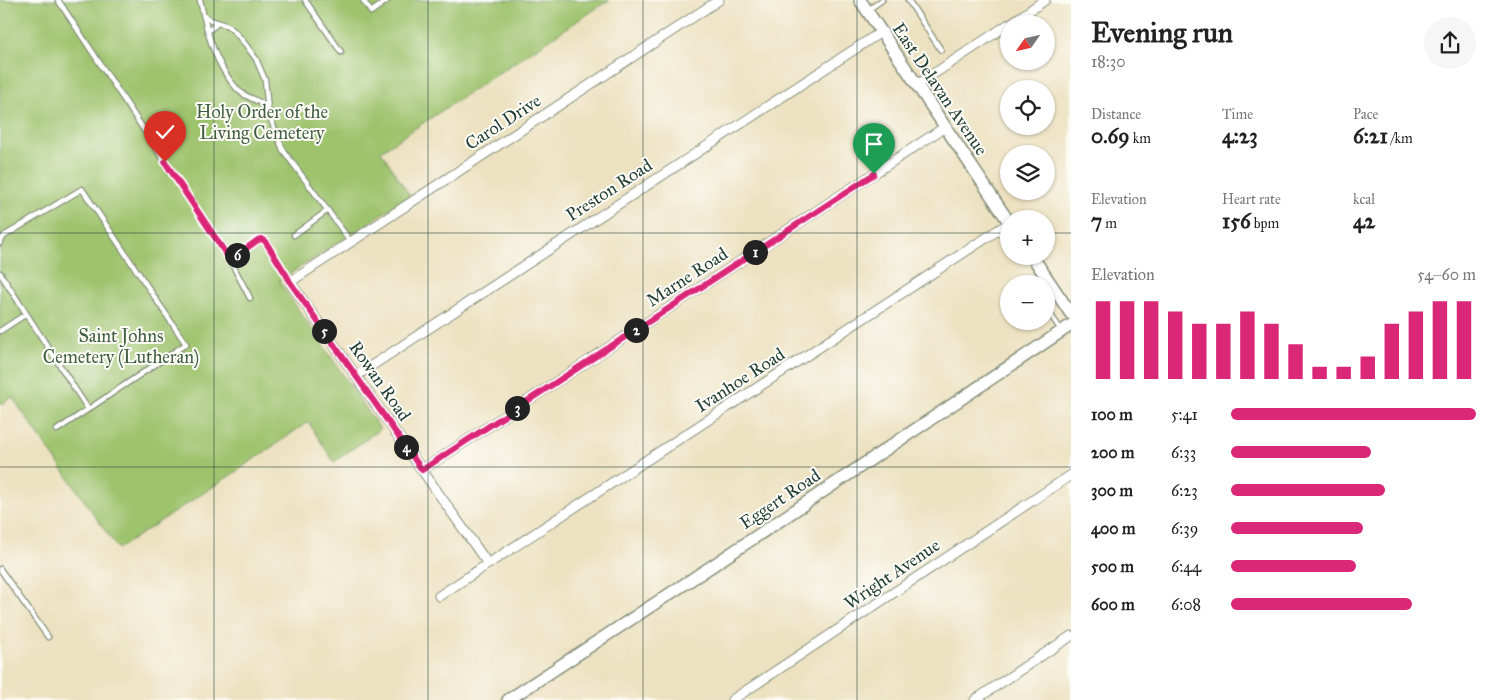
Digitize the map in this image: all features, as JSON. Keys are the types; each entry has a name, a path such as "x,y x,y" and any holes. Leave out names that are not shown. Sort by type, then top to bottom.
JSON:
{"street":[{"name":"Carol Drive","path":"290,282 719,0"},
{"name":"East Delavan Avenue","path":"860,0 1001,210"},
{"path":"1022,15 1045,0"},
{"path":"917,86 1000,30"},
{"name":"Preston Road","path":"356,376 881,32"},
{"name":"Marne Road","path":"422,470 945,128"},
{"name":"Ivanhoe Road","path":"439,596 1000,228"},
{"name":"Rowan Road","path":"290,282 488,564"},
{"path":"1055,297 1071,314"},
{"name":"Eggert Road","path":"508,700 1067,328"},
{"name":"Wright Avenue","path":"732,700 1071,475"},
{"path":"975,700 1071,636"}],"lane":[{"path":"58,0 230,260 250,298"},
{"path":"200,0 216,56 225,73 240,91 251,99 263,104 268,110"},
{"path":"305,0 341,52"},
{"path":"363,0 371,12 388,0"},
{"path":"866,10 882,0"},
{"path":"908,0 941,50"},
{"path":"204,16 234,31 251,52 264,75 268,110 283,150 350,242"},
{"path":"208,31 218,23"},
{"path":"256,100 261,98 266,92"},
{"path":"0,243 4,236 82,189 186,344 58,430"},
{"path":"294,235 328,210"},
{"path":"230,260 262,239 290,282"},
{"path":"0,273 88,409"},
{"path":"0,331 26,314"},
{"path":"1055,317 1067,328"},
{"path":"0,569 48,637"}],"green space":[{"path":"0,0 609,0 381,151 410,196 279,281 380,429 334,462 308,422 118,549 12,397 0,405"}],"route":[{"path":"165,162 230,260 258,240 262,239 265,241 290,282 422,470 874,174"}],"park label":[{"name":"Holy Order of the Living Cemetery","path":"262,122"},
{"name":"Saint Johns Cemetery (Lutheran)","path":"121,346"}]}
